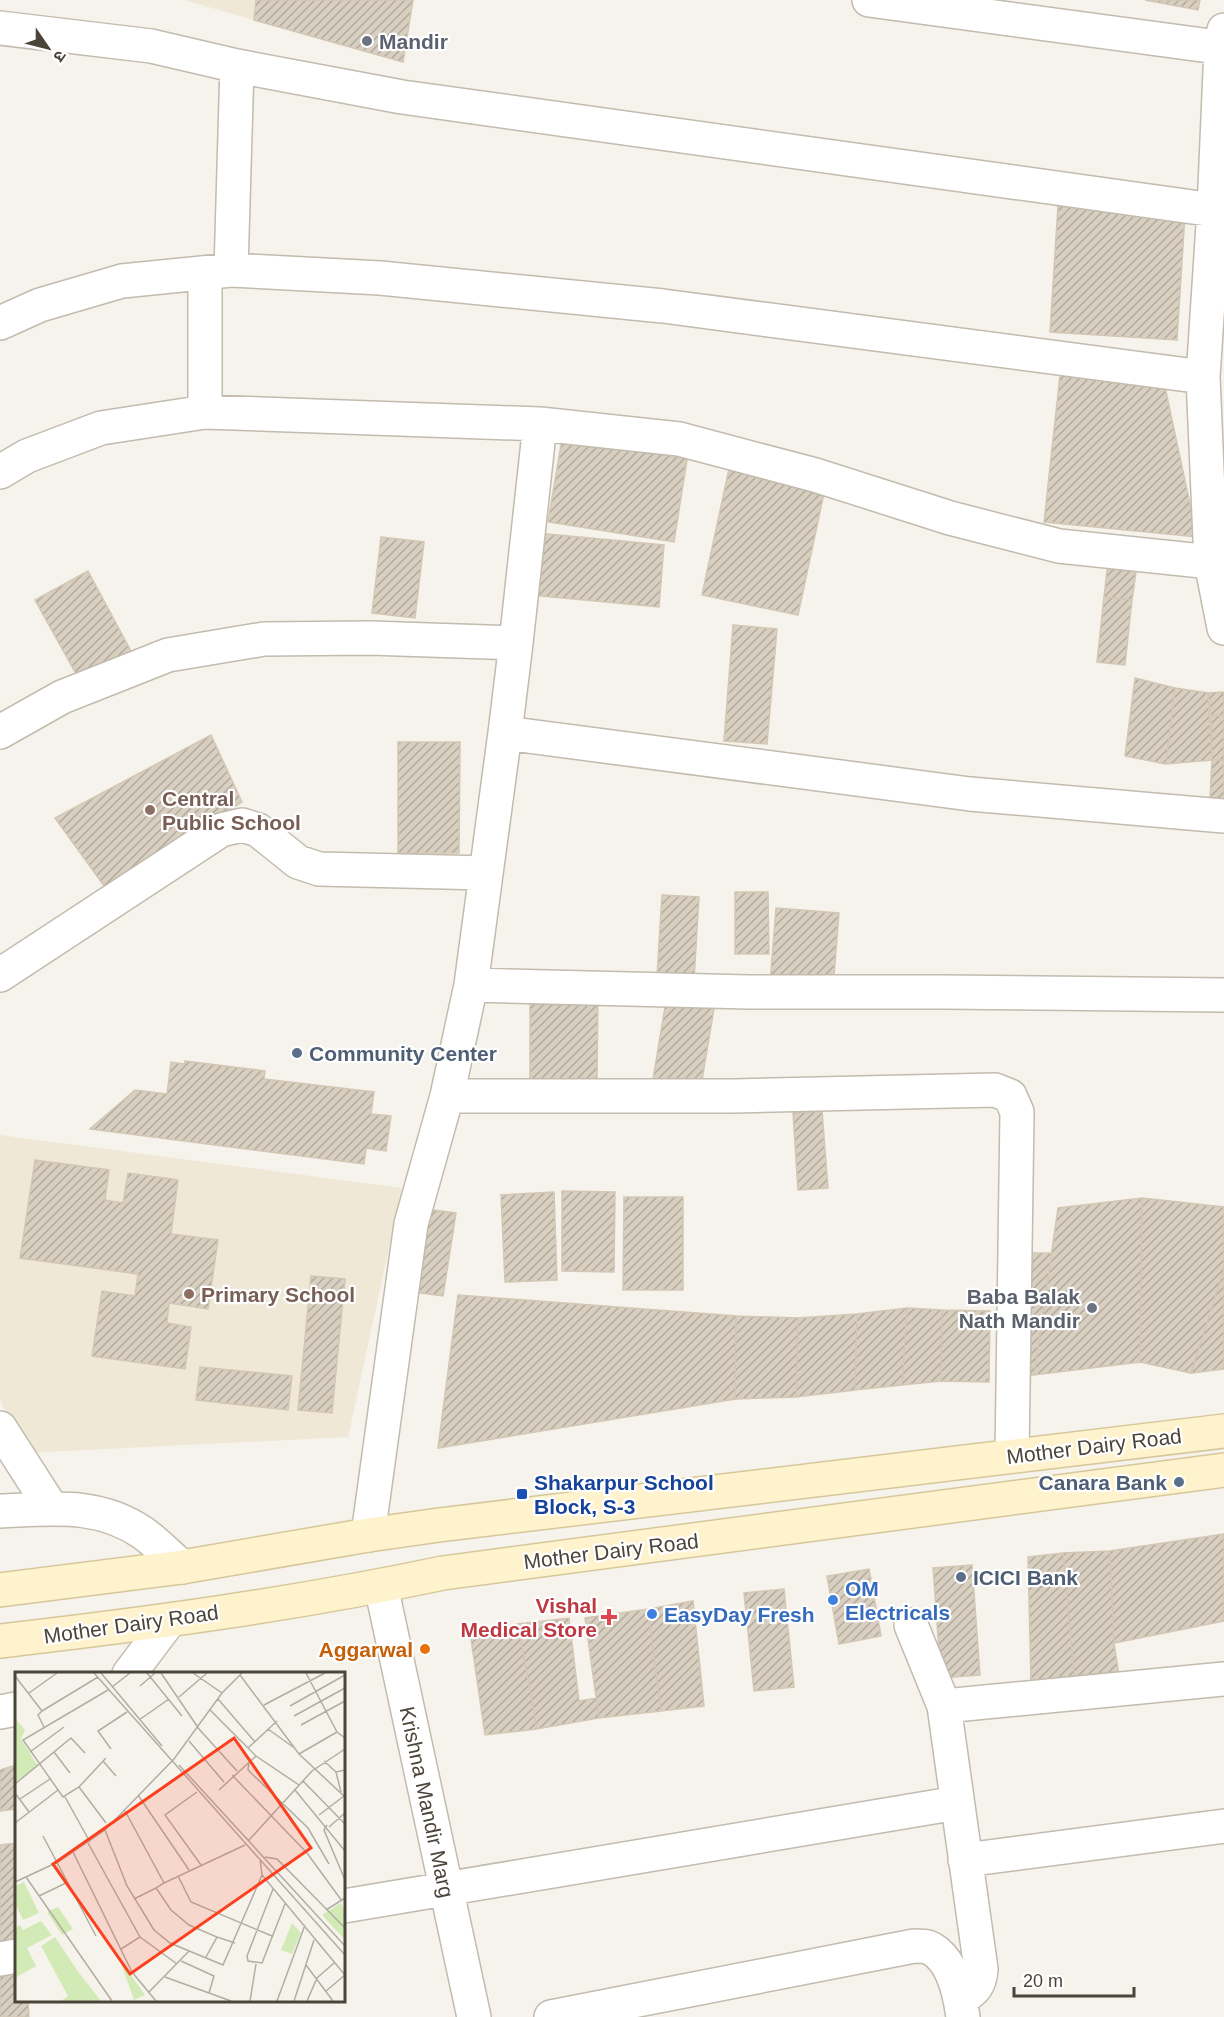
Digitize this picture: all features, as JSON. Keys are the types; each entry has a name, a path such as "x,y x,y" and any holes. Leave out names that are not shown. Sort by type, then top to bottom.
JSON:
{"main road":[{"name":"Mother Dairy Road","path":"0,1590 182,1567 368,1535 1224,1431"},
{"name":"Mother Dairy Road","path":"0,1641 169,1621 381,1586 443,1573 1224,1470"}],"street":[{"path":"869,0 1016,10 1223,42 1214,210 1210,387 1211,561 1224,628"},
{"path":"0,28 151,46 237,66 402,97 1214,210"},
{"path":"205,412 237,66"},
{"path":"0,323 40,305 122,281 218,272 380,278 663,306 1210,387"},
{"path":"0,472 27,456 101,428 205,412 540,424 679,439 815,475 950,518 1059,546 1211,561"},
{"path":"368,1535 411,1224 447,1096 471,985 505,733 540,424"},
{"path":"0,732 62,698 168,655 264,639 369,638 516,643"},
{"path":"505,733 970,794 1224,816"},
{"path":"0,975 221,830 242,825 258,830 298,862 320,869 486,873"},
{"path":"471,985 749,992 1224,995"},
{"path":"447,1096 734,1096 995,1090 1010,1096 1017,1112 1012,1456"},
{"path":"0,1428 52,1509"},
{"path":"0,1511 92,1510 120,1520 144,1534 182,1567"},
{"name":"Krishna Mandir Marg","path":"381,1586 474,2017"},
{"path":"131,1672 169,1621"},
{"path":"911,1625 944,1706 981,1969 980,1981 962,2008"},
{"path":"944,1706 1224,1679"},
{"path":"0,1712 15,1709"},
{"path":"345,1906 957,1803"},
{"path":"965,1860 1224,1826"},
{"path":"551,2017 914,1946 931,1948 946,1961 962,2008"},
{"path":"0,1959 15,1956"}],"shaded area":[{"path":"184,0 256,0 254,20"},
{"name":"Primary School","path":"0,1135 402,1188 348,1437 26,1453 0,1400"}],"building":[{"name":"Mandir","path":"256,0 413,0 403,62 254,20"},
{"path":"1145,0 1200,0 1198,10"},
{"path":"1058,206 1185,214 1177,340 1050,332"},
{"path":"1060,375 1165,387 1197,537 1044,522"},
{"path":"563,433 688,453 674,542 548,522"},
{"path":"730,464 826,484 798,615 702,595"},
{"path":"537,533 664,545 659,607 531,595"},
{"path":"381,537 424,542 415,618 372,613"},
{"path":"1108,562 1137,565 1132,600 1104,597"},
{"path":"88,571 132,653 80,681 35,600"},
{"path":"1104,597 1132,600 1125,665 1097,662"},
{"path":"733,625 777,629 767,744 724,741"},
{"path":"1135,678 1175,688 1166,764 1125,756"},
{"path":"1175,688 1208,693 1212,760 1166,764"},
{"path":"1224,692 1224,715 1211,716 1208,693"},
{"path":"1224,715 1224,760 1212,760 1211,716"},
{"name":"Central Public School","path":"211,735 242,802 107,890 55,818"},
{"path":"398,742 460,742 459,853 398,853"},
{"path":"1212,760 1224,760 1224,799 1210,798"},
{"path":"735,892 768,892 769,954 735,954"},
{"path":"662,895 699,897 694,980 657,977"},
{"path":"776,908 839,913 833,988 770,983"},
{"path":"598,995 597,1082 530,1082 530,996"},
{"path":"667,995 715,1003 700,1092 652,1085"},
{"path":"185,1061 265,1071 264,1079 374,1092 371,1114 391,1116 386,1151 366,1148 364,1164 90,1129 135,1090 167,1094 171,1062 184,1064"},
{"path":"822,1111 828,1188 798,1190 793,1113"},
{"path":"35,1160 109,1170 105,1200 123,1203 128,1173 178,1180 171,1234 218,1240 208,1309 169,1303 167,1323 191,1327 185,1369 92,1356 102,1291 135,1296 138,1274 20,1258"},
{"path":"562,1191 615,1192 614,1272 562,1271"},
{"path":"554,1192 557,1280 505,1282 501,1195"},
{"path":"624,1197 683,1197 683,1290 623,1290"},
{"name":"Baba Balak Nath Mandir","path":"1142,1198 1140,1362 1034,1375 1058,1208"},
{"path":"1142,1198 1224,1207 1224,1269 1191,1373 1140,1362"},
{"path":"425,1209 456,1213 443,1296 413,1292"},
{"path":"1020,1253 1052,1253 1034,1375 1020,1376"},
{"path":"1224,1269 1224,1369 1191,1373"},
{"path":"311,1276 345,1279 332,1413 298,1410"},
{"path":"458,1295 736,1316 735,1399 438,1448"},
{"path":"907,1308 942,1310 941,1381 902,1385"},
{"path":"907,1308 902,1385 855,1390 857,1314"},
{"path":"942,1310 990,1311 989,1382 941,1381"},
{"path":"857,1314 855,1390 796,1397 798,1318"},
{"path":"736,1316 798,1318 796,1397 735,1399"},
{"path":"200,1367 292,1376 288,1410 196,1400"},
{"path":"1224,1534 1224,1621 1114,1643 1110,1551"},
{"path":"1110,1551 1114,1643 1120,1682 1075,1684 1063,1553"},
{"path":"1063,1553 1075,1684 1031,1682 1028,1557"},
{"path":"972,1565 980,1675 941,1678 933,1568"},
{"path":"869,1569 881,1636 839,1644 827,1576"},
{"path":"784,1589 794,1687 754,1691 744,1593"},
{"path":"693,1601 704,1706 661,1711 648,1609"},
{"path":"648,1609 661,1711 599,1718 585,1618"},
{"path":"569,1618 579,1701 597,1698 599,1718 537,1729 518,1624"},
{"path":"518,1624 537,1729 485,1735 470,1632"},
{"path":"15,1765 15,1809 0,1811 0,1770"},
{"path":"15,1843 15,1945 0,1947 0,1845"},
{"path":"15,1970 15,2002 28,2002 29,2017 0,2017 0,1971"}],"place":[{"name":"Mandir","path":"367,41"},
{"name":"Central Public School","path":"150,810"},
{"name":"Community Center","path":"297,1053"},
{"name":"Primary School","path":"189,1294"},
{"name":"Baba Balak Nath Mandir","path":"1092,1308"},
{"name":"Canara Bank","path":"1179,1482"},
{"name":"Shakarpur School Block, S-3","path":"522,1494"},
{"name":"ICICI Bank","path":"961,1577"},
{"name":"OM Electricals","path":"833,1600"},
{"name":"EasyDay Fresh","path":"652,1614"},
{"name":"Vishal Medical Store","path":"609,1617"},
{"name":"Aggarwal","path":"425,1649"}]}
